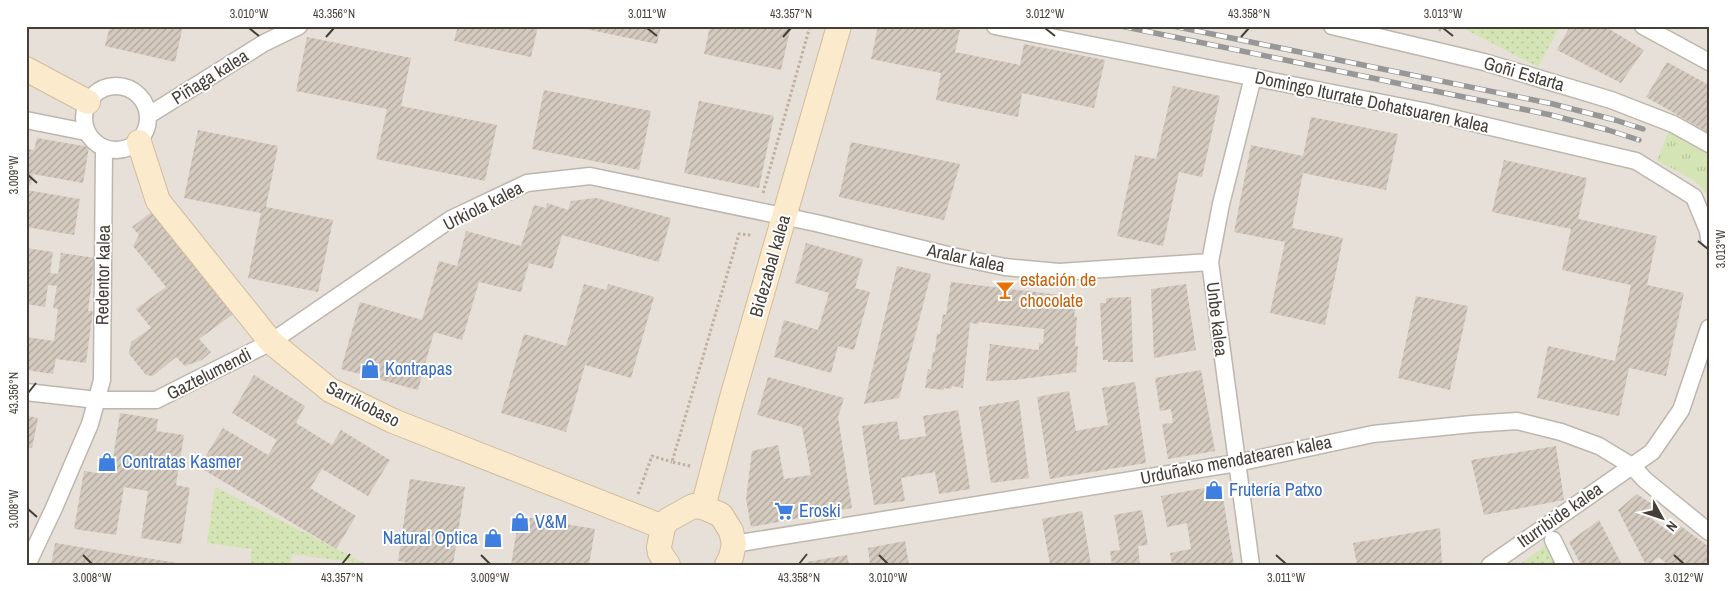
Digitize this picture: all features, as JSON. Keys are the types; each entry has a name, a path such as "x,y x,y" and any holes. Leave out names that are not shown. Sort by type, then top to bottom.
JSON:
{"street":[{"name":"Piñaga kalea","path":"148,115 264,43 299,26"},
{"name":"Bidezabal kalea","path":"703,507 731,401 839,26"},
{"name":"Domingo Iturrate Dohatsuaren kalea","path":"995,26 1423,111 1636,161 1694,197 1708,231 1709,239"},
{"name":"Goñi Estarta","path":"1332,26 1484,62 1611,100 1673,124 1709,144"},
{"path":"1643,26 1709,62"},
{"path":"26,69 88,102"},
{"name":"Unbe kalea","path":"1251,565 1210,262 1220,204 1253,77"},
{"path":"124,86 139,94 148,115 145,132 139,142 127,149 119,151 104,149 93,142 86,132 84,112 88,102 95,93 105,87 124,86"},
{"path":"26,120 86,132"},
{"name":"Sarrikobaso","path":"139,142 158,201 272,342 330,390 393,421 663,527"},
{"name":"Redentor kalea","path":"27,565 90,424 102,380 104,149"},
{"name":"Urkiola kalea","path":"272,342 451,219 527,183 590,176 785,216"},
{"name":"Aralar kalea","path":"785,216 1005,267 1059,272 1210,262"},
{"path":"1632,466 1652,452 1681,410 1709,328"},
{"name":"Gaztelumendi","path":"26,392 97,400 156,400 272,342"},
{"name":"Urduñako mendatearen kalea","path":"730,554 1237,463 1373,434 1517,421 1561,432 1599,446 1632,466 1646,480 1709,532"},
{"name":"Iturribide kalea","path":"1490,565 1632,466"},
{"path":"668,565 660,553 659,547 663,527 668,520 693,506 703,507 720,515 730,532 730,554"},
{"path":"1553,540 1566,565"}],"path":[{"path":"763,193 810,26"},
{"path":"672,462 739,234 751,235"},
{"path":"635,500 652,456 690,466"}],"shaded area":[{"path":"26,26 1709,26 1709,565 26,565"}],"green space":[{"path":"1459,26 1560,26 1538,67"},
{"path":"1668,132 1687,140 1709,153 1709,199 1694,181 1657,161"},
{"path":"215,487 366,564 292,554 290,565 250,565 252,549 207,543"},
{"path":"1553,540 1565,565 1519,565"}],"building":[{"path":"110,26 183,26 175,62 105,46"},
{"path":"458,26 538,26 531,57 454,41"},
{"path":"582,26 661,26 657,44 581,28"},
{"path":"710,26 791,26 781,70 704,54"},
{"path":"878,26 942,26 960,30 955,52 1020,65 1024,44 1105,60 1094,108 1022,93 1018,117 936,100 941,73 871,59"},
{"path":"1570,26 1604,26 1644,50 1621,83 1557,50"},
{"path":"307,37 411,58 401,106 497,125 485,181 376,159 387,109 296,91"},
{"path":"1667,62 1709,85 1709,133 1646,97"},
{"path":"1173,86 1220,96 1202,177 1179,172 1163,246 1117,236 1135,155 1156,159"},
{"path":"544,90 651,111 639,170 532,149"},
{"path":"699,101 774,116 759,188 684,173"},
{"path":"1311,117 1398,134 1386,190 1303,173 1292,228 1343,238 1325,325 1270,313 1285,242 1234,232 1251,145 1303,156"},
{"path":"198,130 278,146 266,207 333,220 318,292 248,278 261,213 184,198"},
{"path":"37,138 89,147 83,183 33,174 31,185 26,184 26,149 34,150"},
{"path":"851,142 960,164 944,220 839,197"},
{"path":"1504,160 1587,178 1578,219 1657,236 1647,285 1684,293 1666,376 1629,368 1619,416 1537,398 1548,346 1615,361 1631,285 1562,270 1571,229 1492,212"},
{"path":"26,190 80,199 74,235 26,227"},
{"path":"596,198 671,218 659,262 562,235 552,269 529,263 521,292 479,282 462,340 434,332 418,390 341,369 360,302 422,320 439,261 457,266 466,231 521,246 534,205 546,208 547,203 568,210 571,201"},
{"path":"153,211 236,312 199,339 211,352 202,360 185,366 176,357 153,376 146,375 129,354 131,342 151,328 136,309 166,287 133,246 139,235 132,227"},
{"path":"806,243 863,259 855,288 870,292 854,350 838,346 831,373 774,357 784,320 818,330 829,293 795,283"},
{"path":"26,248 53,252 50,273 58,274 61,253 95,258 88,311 93,311 86,363 56,359 53,374 26,370 26,337 54,341 58,309 53,308 57,286 48,285 45,307 26,304"},
{"path":"897,266 931,274 899,398 864,404"},
{"path":"951,282 1077,297 1074,316 1077,317 1075,346 1078,346 1076,372 1014,380 986,381 990,344 1039,350 1039,343 1043,344 1044,329 979,322 978,324 970,323 963,388 952,386 951,389 944,388 944,390 925,388 928,369 931,370 933,352 935,352 937,334 940,334 943,314 946,315"},
{"path":"584,284 606,290 608,284 654,297 631,378 585,365 566,432 501,413 524,334 566,346"},
{"path":"1186,284 1196,350 1154,358 1151,289"},
{"path":"1416,296 1468,306 1450,390 1398,378"},
{"path":"1131,297 1133,362 1108,362 1108,360 1103,360 1100,303 1106,303 1106,298"},
{"path":"1201,370 1215,451 1168,459 1162,424 1173,423 1171,409 1160,411 1155,378"},
{"path":"254,375 305,406 296,423 332,445 341,430 390,460 368,496 322,469 310,488 356,516 336,549 199,467 223,428 268,455 277,440 232,413"},
{"path":"768,377 844,398 838,417 852,508 751,527 746,499 752,451 778,445 784,479 811,475 802,427 757,415"},
{"path":"1135,382 1146,463 1050,479 1037,397 1069,391 1076,431 1108,425 1102,388"},
{"path":"1019,400 1029,478 991,483 979,407"},
{"path":"26,408 29,408 27,416 38,418 32,448 26,448"},
{"path":"958,410 970,489 939,494 935,472 901,478 905,501 874,505 862,426 897,421 900,440 926,436 923,416"},
{"path":"120,413 158,419 156,431 184,435 176,485 190,488 181,544 141,538 148,491 124,487 116,535 74,529 84,471 98,473 100,456 113,458"},
{"path":"1556,446 1564,500 1484,515 1471,460"},
{"path":"410,479 465,487 453,565 421,565 398,561"},
{"path":"1221,485 1234,565 1172,565 1170,553 1191,549 1187,523 1167,527 1161,496"},
{"path":"1637,494 1661,510 1653,520 1671,533 1678,524 1709,547 1709,565 1669,565 1658,557 1649,565 1646,565 1618,510"},
{"path":"1142,510 1148,545 1138,546 1140,565 1112,565 1110,551 1120,550 1114,515"},
{"path":"1082,511 1091,565 1050,565 1042,519"},
{"path":"519,516 595,529 589,565 511,565"},
{"path":"1599,520 1622,565 1581,565 1569,542"},
{"path":"1440,528 1442,565 1357,565 1353,543"},
{"path":"905,541 909,565 870,565 868,548"},
{"path":"55,543 183,564 183,565 51,565"},
{"path":"847,555 849,565 808,565 807,562"}],"railway":[{"path":"1121,26 1551,115 1639,140"},
{"path":"1173,26 1553,104 1643,129"}],"place":[{"name":"estación de chocolate","path":"1005,290"},
{"name":"Kontrapas","path":"370,369"},
{"name":"Contratas Kasmer","path":"107,462"},
{"name":"Frutería Patxo","path":"1214,490"},
{"name":"Eroski","path":"784,511"},
{"name":"V&M","path":"520,522"},
{"name":"Natural Optica","path":"493,538"}]}
